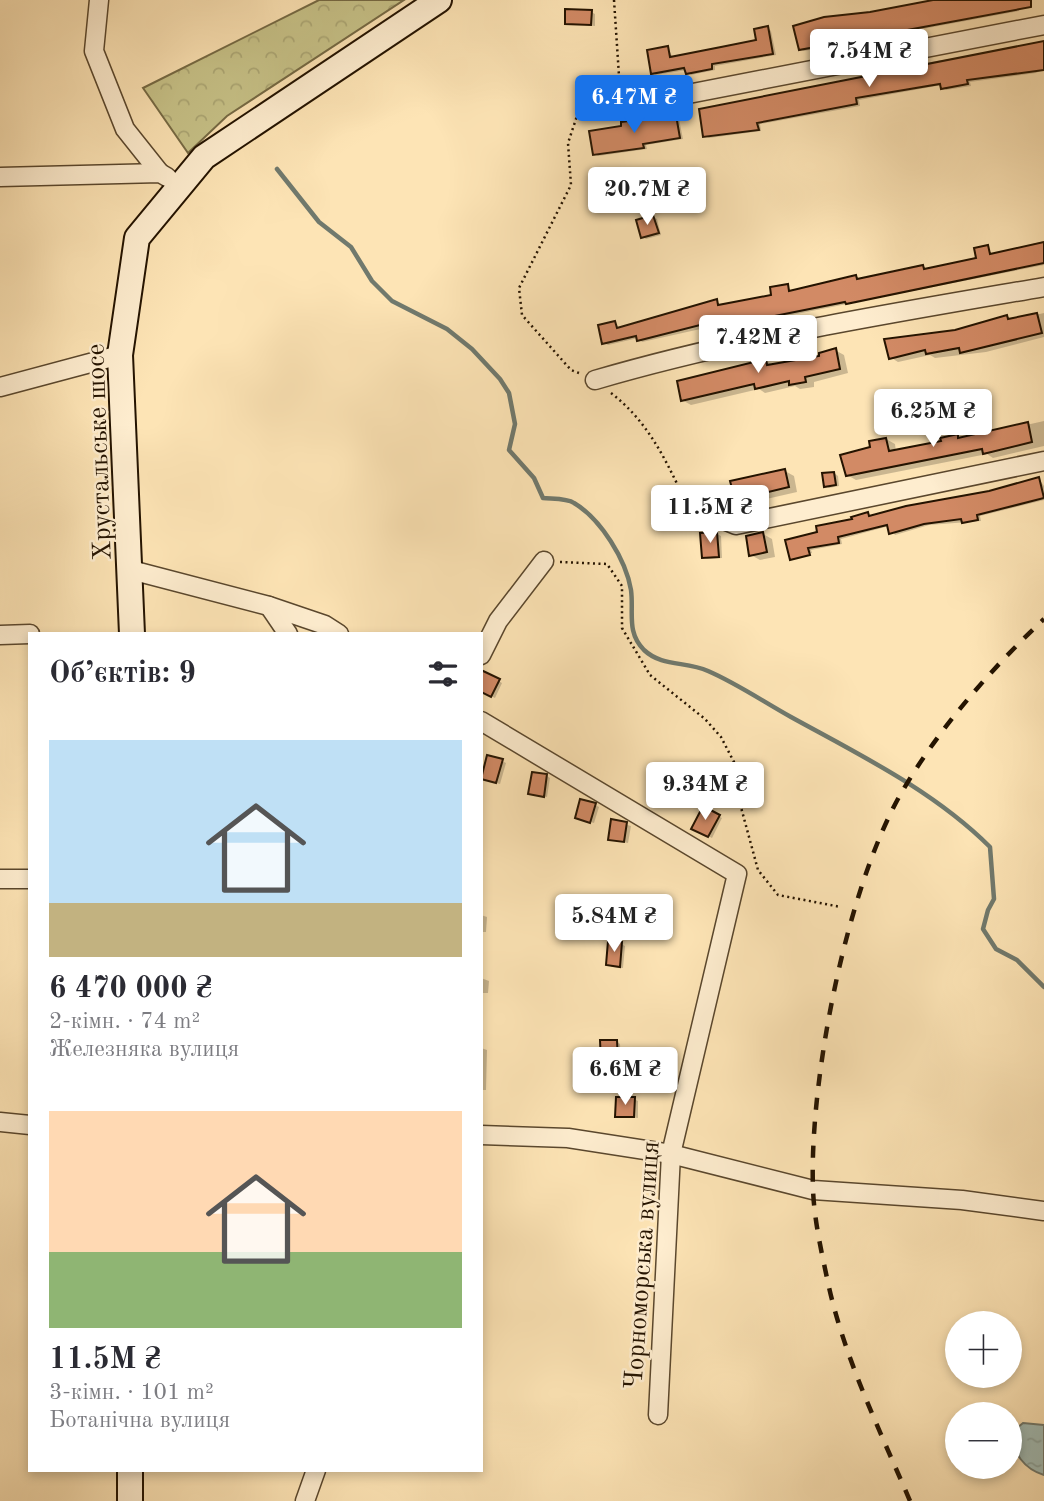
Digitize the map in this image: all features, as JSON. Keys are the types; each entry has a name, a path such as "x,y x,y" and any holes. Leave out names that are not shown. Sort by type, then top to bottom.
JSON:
{"street":[{"path":"99,0 94,51 125,129 171,179"},
{"name":"Хрустальське шосе","path":"132,632 120,355 137,238 171,179 439,0"},
{"path":"621,107 1044,25"},
{"path":"0,177 171,179"},
{"path":"595,380 820,326 1044,287"},
{"path":"0,387 120,355"},
{"path":"687,505 736,525 1044,461"},
{"path":"483,651 498,621 544,561"},
{"path":"131,570 269,606 325,625 336,632"},
{"path":"269,606 287,632"},
{"path":"0,635 28,634"},
{"name":"Чорноморська вулиця","path":"483,722 737,874 671,1154 658,1415"},
{"path":"0,879 28,878"},
{"path":"0,1122 28,1125"},
{"path":"483,1135 568,1138 671,1154 813,1191 962,1200 1044,1211"},
{"path":"130,1472 130,1501"},
{"path":"305,1501 315,1472"}],"path":[{"path":"614,0 621,107 577,116 568,143 571,185 519,288 522,316 571,370 595,380 628,405 658,443 687,505"},
{"path":"544,561 607,564 622,586 622,628 650,675 705,719 721,737 735,764 739,800 758,870 778,895 841,907"}],"green space":[{"path":"319,0 404,0 227,116 188,153 143,88"}],"water":[{"path":"1022,1424 1044,1425 1044,1475 1031,1469 1022,1460"}],"building":[{"path":"933,0 1031,0 1031,7 799,50 793,26 824,17 870,12"},
{"path":"565,9 592,10 591,25 565,24"},
{"path":"768,26 773,54 712,64 712,69 686,74 684,68 651,74 647,50 668,46 670,57 721,47 756,40 754,29"},
{"path":"1044,41 1044,70 967,80 968,84 941,89 940,84 856,98 857,104 757,123 759,130 703,137 699,109"},
{"path":"676,115 680,138 643,144 644,148 593,155 589,131 621,126 621,122"},
{"path":"653,215 659,233 641,238 636,220"},
{"path":"1044,242 1044,263 846,304 845,302 740,323 739,318 637,341 636,336 602,344 598,325 615,321 617,328 717,299 718,305 771,295 770,287 788,284 789,291 856,275 857,279 923,265 924,269 976,258 974,248 988,245 990,254"},
{"path":"1037,313 1042,333 960,353 959,348 926,354 925,350 889,359 884,339 955,330 1007,315 1008,319"},
{"path":"836,348 840,369 805,377 806,382 789,385 789,381 755,389 754,384 681,401 677,381 766,359 767,365 819,356 819,353"},
{"path":"1028,422 1032,442 983,454 982,449 846,476 840,455 870,447 869,441 886,438 889,451 941,441 940,438 958,434 958,438"},
{"path":"785,469 789,487 735,500 730,481"},
{"path":"834,472 836,485 824,487 822,473"},
{"path":"1039,477 1044,498 977,515 978,520 962,523 961,519 924,524 889,534 887,525 838,537 839,543 808,548 810,555 790,560 785,540 817,532 816,526 852,519 851,517 868,512 869,516 906,506 989,491"},
{"path":"717,532 719,557 702,558 700,533"},
{"path":"763,532 767,552 749,556 746,536"},
{"path":"483,671 500,679 491,697 483,693"},
{"path":"487,755 503,759 496,783 483,780"},
{"path":"532,772 547,774 544,797 528,794"},
{"path":"580,799 596,803 590,823 575,818"},
{"path":"703,806 720,815 708,837 691,829"},
{"path":"611,819 627,822 624,842 608,840"},
{"path":"628,895 650,896 649,913 627,911"},
{"path":"608,941 622,942 620,967 606,965"},
{"path":"600,1040 617,1040 618,1063 601,1063"},
{"path":"616,1097 635,1097 634,1117 615,1117"}],"waterway":[{"path":"277,169 319,222 351,247 372,281 392,301 447,329 472,349 500,379 509,393 515,424 509,450 534,478 543,498 571,501 594,519 611,541 628,578 633,629 644,650 658,659 700,668 729,681 895,775 945,808 968,827 990,847 994,899 983,929 996,949 1017,960 1044,987"}],"railway":[{"path":"910,1501 852,1364 834,1307 820,1245 813,1189 813,1144 825,1040 849,929 865,877 883,830 903,790 950,721 1005,658 1044,619"}]}
